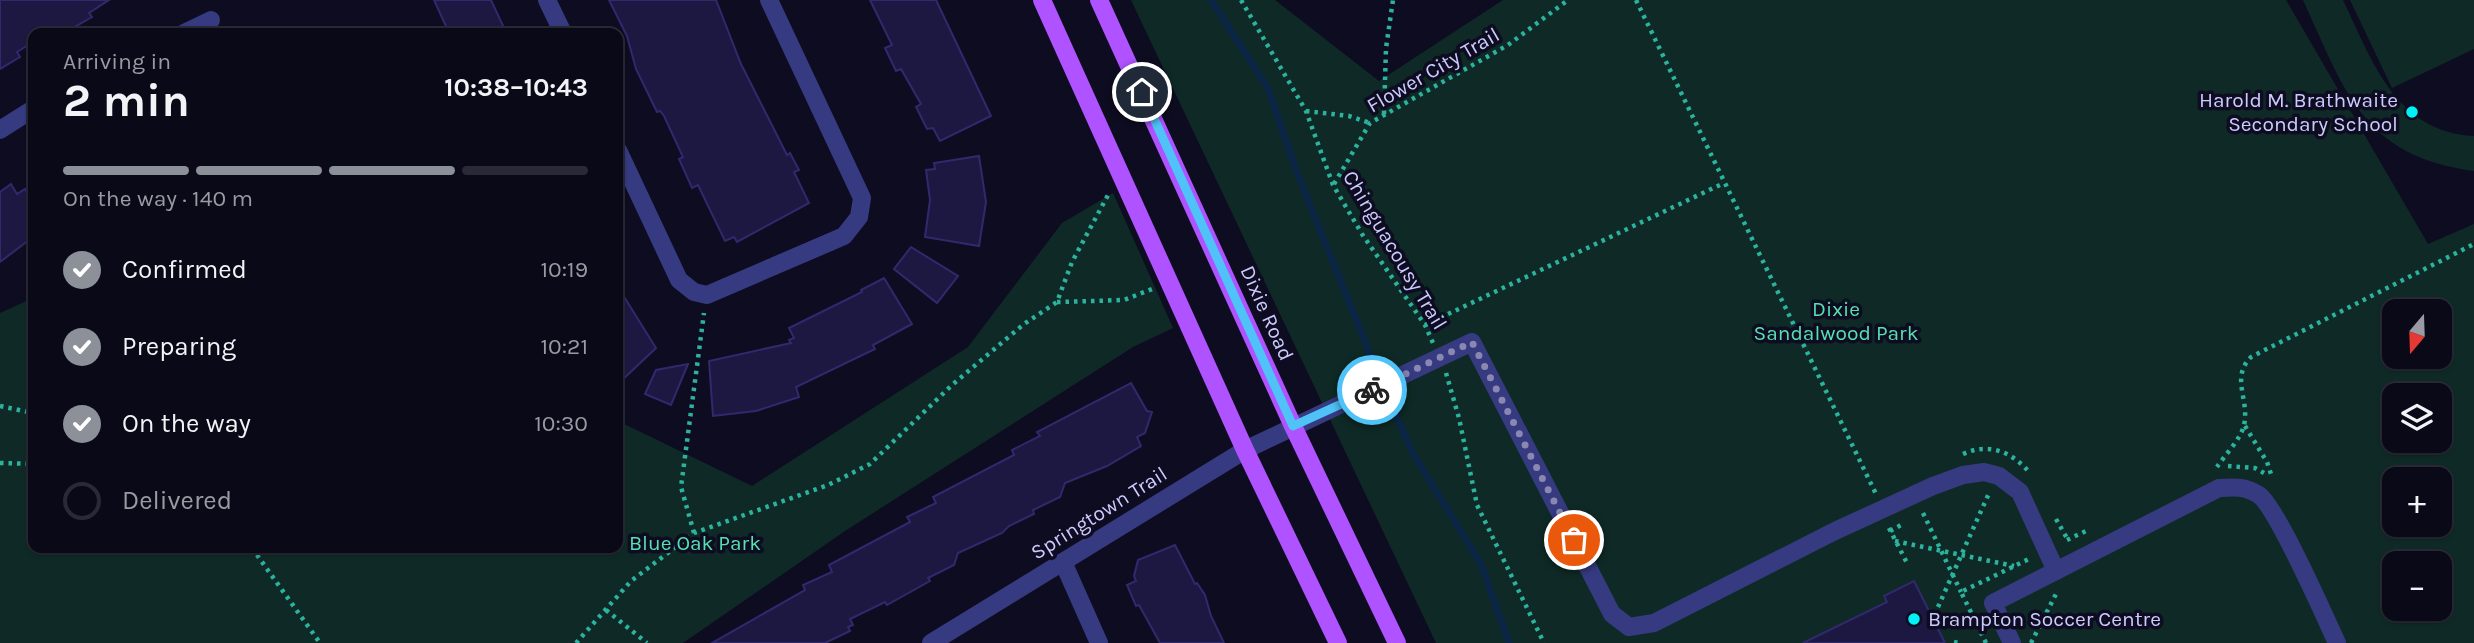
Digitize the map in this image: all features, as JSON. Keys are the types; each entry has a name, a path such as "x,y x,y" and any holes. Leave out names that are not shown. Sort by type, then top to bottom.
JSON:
{"main road":[{"path":"1042,0 1245,450 1338,643"},
{"name":"Dixie Road","path":"1099,0 1293,426 1396,643"}],"street":[{"path":"547,0 560,28"},
{"path":"623,161 679,280 694,292 707,295 845,236 859,217 862,198 769,0"},
{"path":"194,28 211,20"},
{"path":"0,130 28,112"},
{"name":"Springtown Trail","path":"931,643 1245,450 1472,342 1612,614 1629,627 1654,623 1878,502"},
{"path":"1878,502 1963,475 1984,472 1995,486 2020,492 2039,554 2058,578"},
{"path":"2012,643 1993,603 2058,578 2218,488 2244,486 2262,497 2279,522 2337,643"},
{"path":"1063,562 1099,643"}],"path":[{"name":"Chinguacousy Trail","path":"1241,0 1306,111 1333,185 1362,234 1425,325 1460,418 1477,505 1544,643"},
{"path":"1384,114 1386,48 1393,0"},
{"name":"Flower City Trail","path":"1333,185 1370,123 1508,45 1568,0"},
{"path":"1636,0 1908,565"},
{"path":"1306,111 1349,116 1370,123"},
{"path":"1057,302 1072,262 1121,173"},
{"path":"1425,325 1724,183"},
{"path":"2278,489 2267,461 2244,426 2240,379 2241,370 2251,357 2474,244"},
{"path":"576,643 648,566 694,533 828,485 870,464 952,385 1024,324 1057,302 1124,300 1169,282"},
{"path":"694,533 681,487 707,295"},
{"path":"0,406 28,412"},
{"path":"2217,467 2244,426"},
{"path":"1958,456 1987,449 2008,452 2032,475"},
{"path":"1938,607 1995,486 2008,452"},
{"path":"0,463 28,464"},
{"path":"2204,473 2217,467 2236,465 2255,468 2272,477"},
{"path":"1980,488 1995,486"},
{"path":"1878,502 1887,489"},
{"path":"1890,531 1936,507"},
{"path":"2050,508 2068,540"},
{"path":"1923,513 1986,643"},
{"path":"1961,592 2092,528"},
{"path":"1895,541 2015,566"},
{"path":"2026,547 2039,554"},
{"path":"256,553 320,643"},
{"path":"2031,643 2058,578"},
{"path":"606,610 648,643"}],"green space":[{"name":"Dixie Sandalwood Park","path":"1131,0 1275,0 1379,81 1503,0 2286,0 2428,244 2474,224 2474,643 1436,643"},
{"path":"2303,0 2343,0 2376,68 2405,107 2424,122 2447,131 2474,136 2474,171 2436,163 2406,151 2382,134 2362,114 2332,63"},
{"path":"2350,0 2474,0 2474,49 2392,88"},
{"name":"Blue Oak Park","path":"1113,193 1173,328 1133,347 845,531 683,643 0,643 0,313 28,300 28,553 623,553 623,423 752,486 968,347 1062,223"}],"building":[{"path":"0,0 109,0 89,13 92,17 73,28 28,28 28,45 17,52 20,57 0,69"},
{"path":"434,0 491,0 504,28 447,28"},
{"path":"609,0 716,0 741,64 787,155 790,153 799,170 794,172 809,203 737,242 734,237 725,241 698,185 692,188 679,159 683,157 664,116 660,111 657,112 636,69 627,36"},
{"path":"870,0 936,0 991,116 940,141 933,128 927,129 916,107 921,104 901,69 896,71 885,48 892,45"},
{"path":"979,156 986,202 979,246 925,237 930,200 926,170 935,169 934,163"},
{"path":"11,184 17,194 25,189 28,194 28,241 0,262 0,192"},
{"path":"911,247 958,276 937,303 894,269"},
{"path":"884,278 912,324 873,345 875,349 796,387 799,397 756,411 713,416 709,361 791,343 789,340 794,338 789,328 862,292 861,290"},
{"path":"623,295 656,348 623,379"},
{"path":"688,364 671,405 645,394 656,370"},
{"path":"1131,383 1147,411 1152,412 1145,433 1137,437 1141,446 1107,466 1065,483 1060,497 1033,510 1034,514 1009,526 1002,533 958,553 954,565 928,578 930,581 887,605 885,602 850,619 853,625 848,627 850,631 825,643 712,643 805,590 803,585 832,572 829,565 910,522 907,517 936,503 933,497 1014,455 1012,450 1040,436 1037,432"},
{"path":"1175,545 1195,584 1197,583 1205,595 1211,616 1224,643 1160,643 1139,605 1136,606 1127,585 1136,581 1134,576 1138,560"},
{"path":"1914,581 1945,643 1803,643 1887,602 1884,596"}],"waterway":[{"path":"1211,0 1268,88 1296,170 1412,452 1481,564 1509,643"}],"way so far":[{"path":"1372,390 1472,342 1574,540"}],"place":[{"name":"Harold M. Brathwaite Secondary School","path":"2412,112"},
{"name":"Brampton Soccer Centre","path":"1914,619"}],"route":[{"path":"1142,92 1293,426 1372,390"}]}
